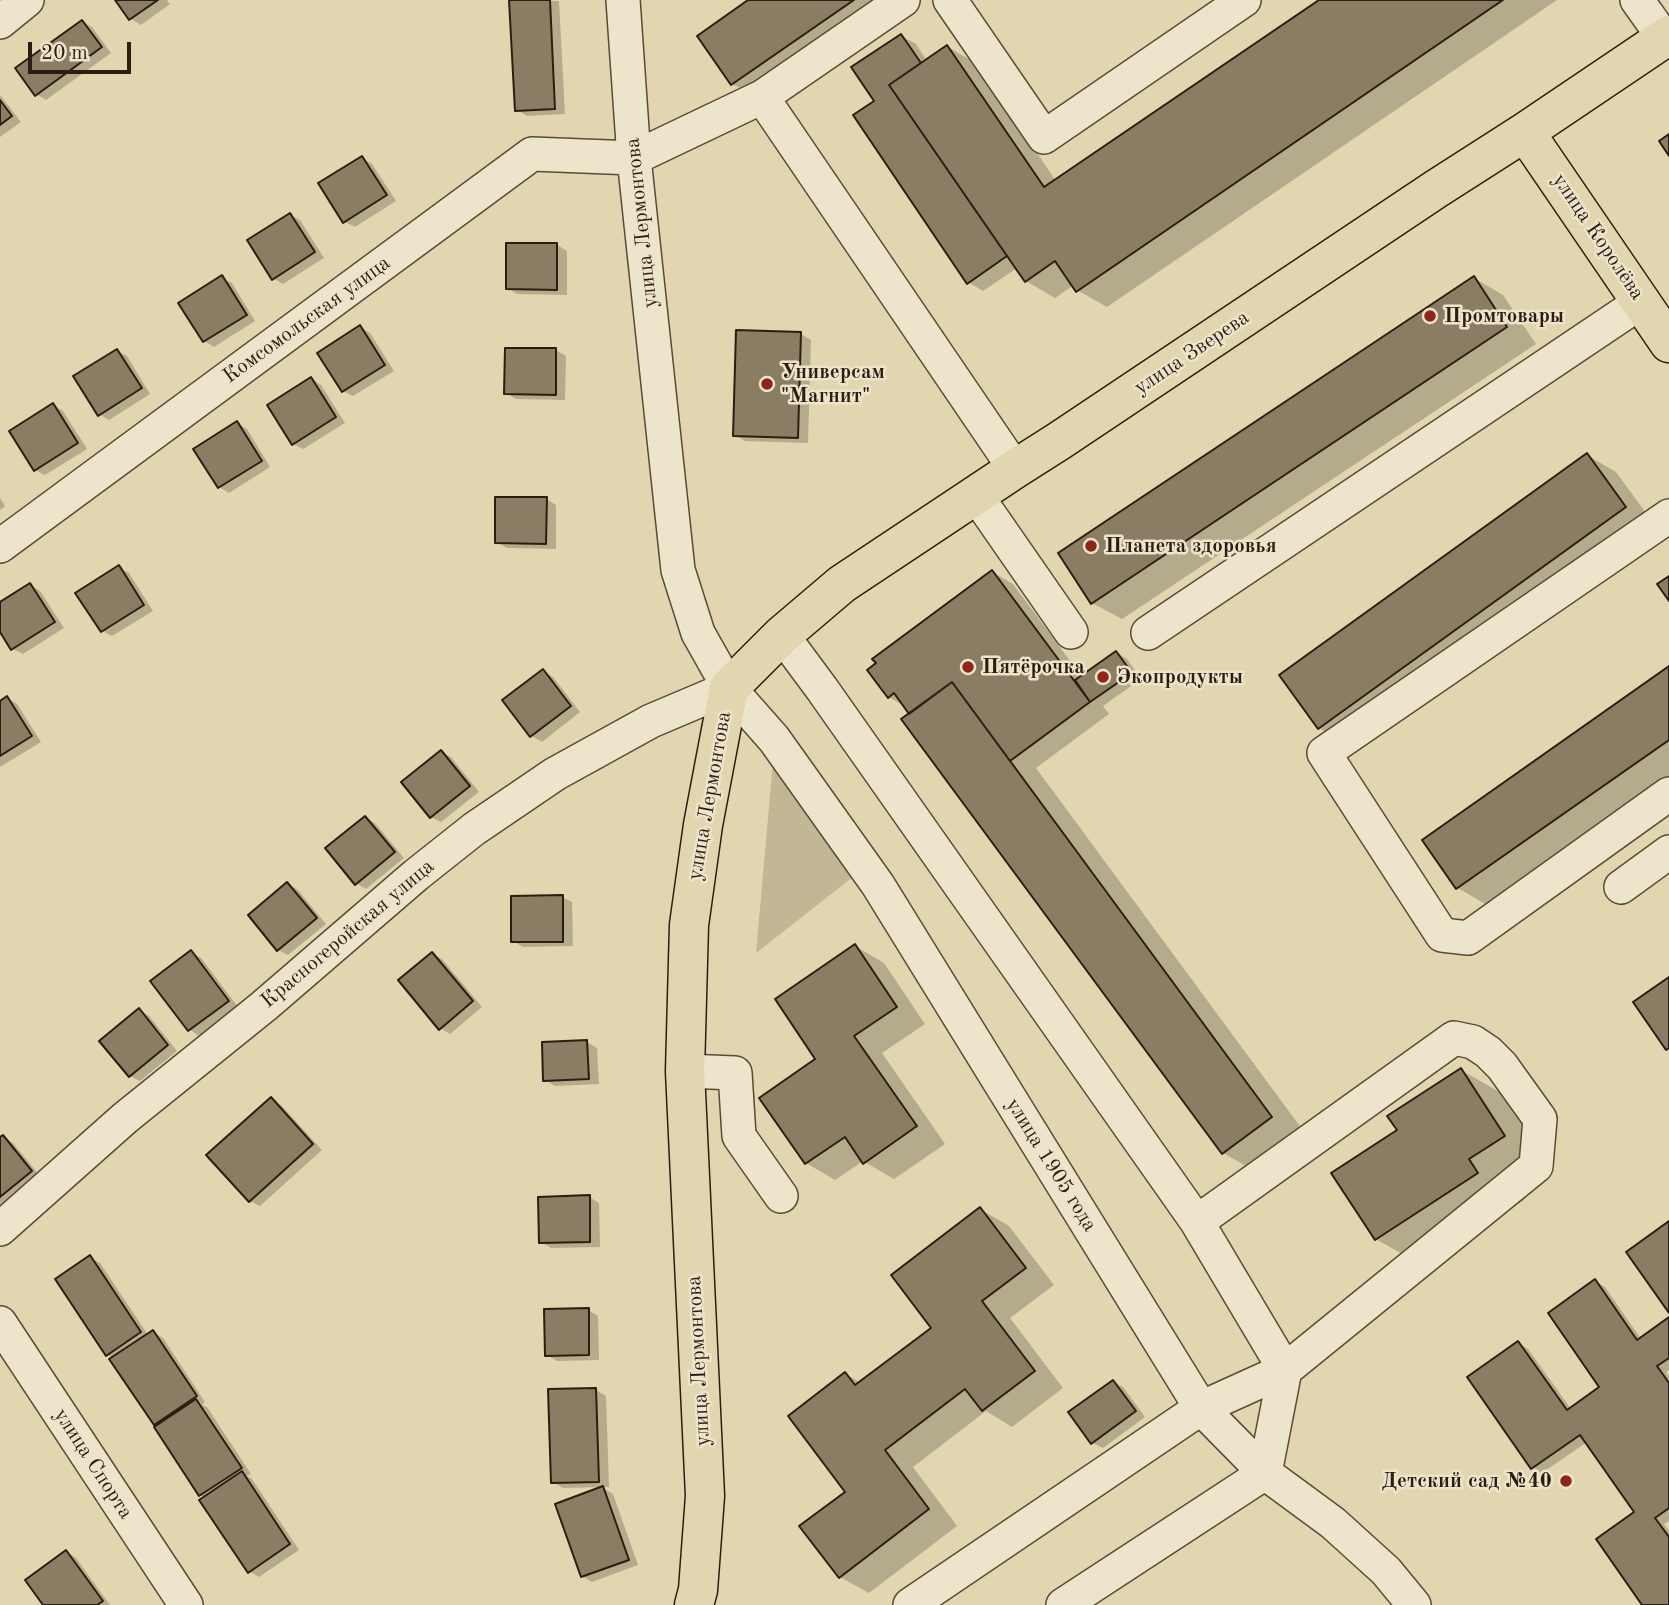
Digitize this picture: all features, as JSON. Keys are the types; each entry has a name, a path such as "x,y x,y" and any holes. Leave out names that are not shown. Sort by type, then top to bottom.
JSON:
{"main road":[{"name":"улица Зверева","path":"729,688 782,635 842,584 1666,36"},
{"name":"улица Королёва","path":"1525,132 1669,343"},
{"name":"улица Лермонтова","path":"694,1605 698,1590 705,1496 685,1072 689,925 703,825 729,688"}],"street":[{"path":"0,22 27,0"},
{"name":"улица Лермонтова","path":"623,0 634,158 678,570 698,633 729,688"},
{"path":"634,158 762,97 903,0"},
{"path":"950,0 1044,137 1244,0"},
{"path":"1637,0 1666,36"},
{"path":"762,97 1015,469"},
{"name":"Комсомольская улица","path":"0,547 532,154 634,158"},
{"path":"1148,634 1641,302"},
{"path":"976,495 1071,632"},
{"path":"1669,516 1324,753 1441,935 1468,938 1669,794"},
{"path":"782,635 1197,1222 1285,1370 1265,1473 1063,1605"},
{"name":"Красногеройская улица","path":"0,1229 125,1118 264,1006 416,875 474,829 555,774 627,734 729,688"},
{"name":"улица 1905 года","path":"729,688 774,739 878,885 1201,1408 1265,1473 1333,1523 1386,1571 1414,1605"},
{"path":"1621,887 1669,852"},
{"path":"909,1605 1201,1408 1285,1370 1536,1166 1540,1119 1502,1066 1488,1052 1473,1042 1454,1038 1197,1222"},
{"path":"685,1072 735,1073 739,1136 781,1196"},
{"name":"улица Спорта","path":"0,1323 186,1605"}],"shaded area":[{"path":"773,762 853,877 756,953"}],"building":[{"path":"115,0 158,0 129,20"},
{"path":"509,0 550,0 555,109 515,111"},
{"path":"748,0 854,0 731,85 697,36"},
{"path":"1319,0 1503,0 1076,292 1055,261 1025,282 889,85 947,45 1044,187"},
{"path":"82,20 102,47 35,96 15,68"},
{"path":"901,34 921,63 889,85 1007,256 967,284 853,115 874,101 851,67"},
{"path":"0,100 12,116 0,125"},
{"path":"1669,134 1669,156 1659,141"},
{"path":"362,156 387,195 343,223 318,183"},
{"path":"290,213 315,252 272,280 247,240"},
{"path":"506,243 557,243 557,290 506,289"},
{"path":"222,275 247,315 203,342 178,303"},
{"path":"1474,276 1507,327 1091,604 1058,553"},
{"path":"360,325 385,365 342,392 317,353"},
{"name":"Универсам \"Магнит\"","path":"736,330 801,332 798,438 733,436"},
{"path":"505,348 556,348 556,395 504,394"},
{"path":"117,349 142,388 98,416 73,376"},
{"path":"311,377 336,417 292,445 267,405"},
{"path":"53,403 78,443 34,471 9,431"},
{"path":"237,421 262,461 218,488 193,449"},
{"path":"1587,453 1626,507 1318,729 1279,675"},
{"path":"495,497 547,497 546,544 495,543"},
{"path":"119,565 144,605 101,632 75,593"},
{"name":"Пятёрочка","path":"992,570 1090,702 1010,761 952,682 909,714 894,693 888,698 867,670 876,663 872,659"},
{"path":"1669,576 1669,601 1657,584"},
{"path":"30,583 55,622 11,650 0,632 0,602"},
{"name":"Экопродукты","path":"1116,651 1132,673 1090,702 1075,680"},
{"path":"1669,666 1669,740 1456,889 1422,840"},
{"path":"543,669 571,706 530,737 502,700"},
{"path":"952,682 1272,1117 1222,1154 901,719"},
{"path":"7,696 32,736 0,756 0,701"},
{"path":"441,750 470,786 430,818 401,782"},
{"path":"365,816 395,852 355,885 325,848"},
{"path":"287,882 317,918 277,951 248,915"},
{"path":"563,895 563,942 511,942 511,896"},
{"path":"855,944 897,1007 854,1036 917,1126 863,1164 845,1137 805,1164 759,1098 815,1059 775,999"},
{"path":"191,950 229,1001 188,1031 150,981"},
{"path":"432,952 473,1001 439,1030 398,980"},
{"path":"1669,977 1669,1048 1666,1050 1633,1002"},
{"path":"139,1008 168,1045 129,1077 99,1041"},
{"path":"587,1040 589,1079 543,1081 542,1042"},
{"path":"1461,1068 1505,1136 1469,1159 1478,1173 1375,1240 1331,1173 1397,1130 1387,1116"},
{"path":"271,1097 313,1144 249,1202 206,1155"},
{"path":"3,1135 32,1171 0,1197 0,1137"},
{"path":"590,1195 590,1242 539,1243 538,1197"},
{"path":"980,1207 1026,1268 982,1301 1035,1371 982,1411 965,1389 885,1450 929,1509 839,1578 799,1526 845,1492 788,1416 845,1372 855,1385 931,1328 891,1275"},
{"path":"1669,1221 1669,1313 1626,1252"},
{"path":"90,1255 141,1332 106,1356 55,1279"},
{"path":"1595,1279 1637,1340 1669,1317 1669,1358 1657,1366 1669,1383 1669,1508 1655,1518 1669,1537 1669,1605 1642,1605 1596,1539 1634,1512 1580,1435 1531,1469 1467,1377 1518,1341 1567,1410 1599,1387 1548,1313"},
{"path":"589,1308 589,1355 545,1356 544,1309"},
{"path":"153,1330 197,1396 154,1425 109,1359"},
{"path":"1113,1380 1136,1411 1091,1444 1068,1412"},
{"path":"596,1388 599,1482 551,1483 548,1389"},
{"path":"196,1399 242,1468 199,1496 154,1427"},
{"path":"242,1471 290,1544 248,1573 199,1500"},
{"path":"603,1486 629,1560 581,1577 555,1504"},
{"path":"66,1550 103,1601 97,1605 43,1605 25,1580"}],"place":[{"name":"Промтовары","path":"1430,316"},
{"name":"Универсам \"Магнит\"","path":"767,384"},
{"name":"Планета здоровья","path":"1091,546"},
{"name":"Пятёрочка","path":"968,667"},
{"name":"Экопродукты","path":"1103,677"},
{"name":"Детский сад №40","path":"1566,1481"}]}
